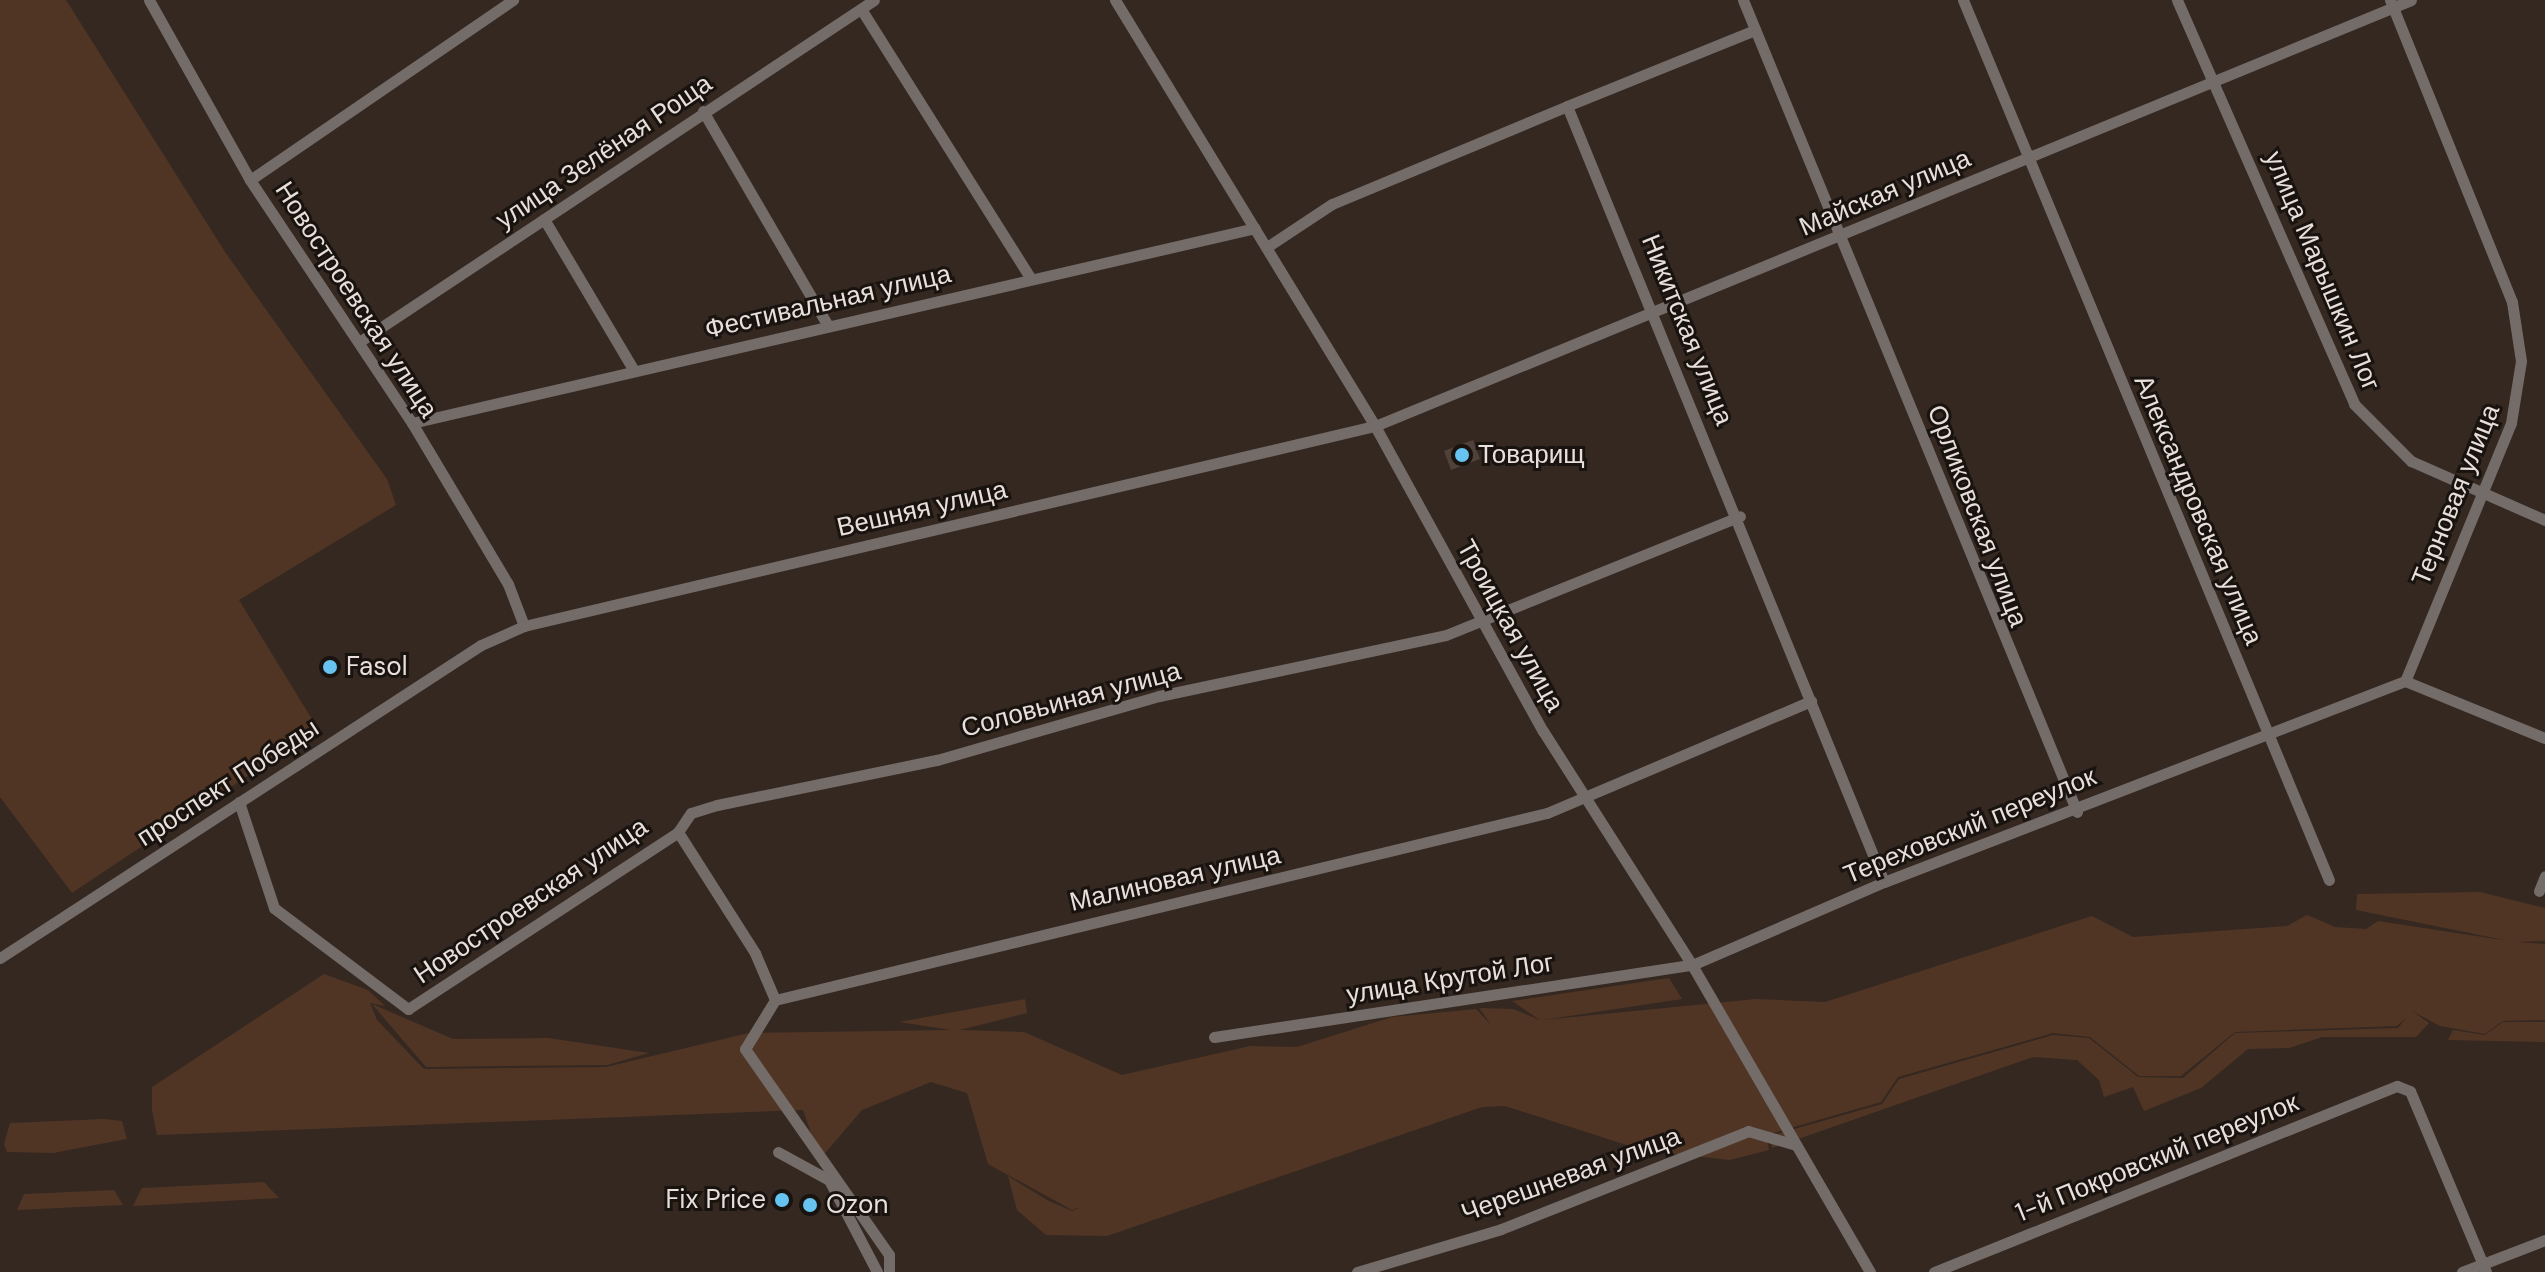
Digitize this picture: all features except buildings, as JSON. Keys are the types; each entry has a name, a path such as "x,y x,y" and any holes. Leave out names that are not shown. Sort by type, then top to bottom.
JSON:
{"street":[{"name":"Новостроевская улица","path":"149,0 250,180 412,423 508,584 524,626"},
{"path":"250,180 513,0"},
{"name":"улица Зелёная Роща","path":"359,342 874,0"},
{"name":"Троицкая улица","path":"1115,0 1375,426 1582,796 1692,965 1870,1272"},
{"name":"Орликовская улица","path":"1743,0 1842,234 2077,812"},
{"name":"Александровская улица","path":"1963,0 2329,880"},
{"name":"улица Марышкин Лог","path":"2177,0 2354,404 2411,461 2545,520"},
{"name":"Майская улица","path":"1375,426 2213,81 2392,4 2411,0"},
{"name":"Терновая улица","path":"2392,4 2520,331 2519,391 2483,494 2405,681"},
{"path":"861,9 1031,279"},
{"path":"1267,247 1332,204 1755,30"},
{"name":"Никитская улица","path":"1567,106 1740,516 1884,882"},
{"path":"703,111 827,324"},
{"path":"544,219 632,367"},
{"name":"Фестивальная улица","path":"412,423 632,367 1255,228"},
{"name":"Вешняя улица","path":"481,645 524,626 1375,426"},
{"name":"Соловьиная улица","path":"678,832 691,813 717,805 937,760 1130,704 1387,650 1484,621 1740,516"},
{"name":"проспект Победы","path":"0,958 481,645"},
{"path":"2405,681 2545,738"},
{"name":"Тереховский переулок","path":"1692,965 1884,882 2077,812 2405,681"},
{"name":"Малиновая улица","path":"775,1000 1498,826 1582,796 1811,701"},
{"name":"Новостроевская улица","path":"239,802 274,908 408,1009 678,832 755,953 775,1000"},
{"path":"2539,891 2545,876"},
{"name":"улица Крутой Лог","path":"1214,1037 1692,965"},
{"path":"775,1000 745,1049 889,1255 889,1272"},
{"name":"1-й Покровский переулок","path":"1934,1272 2397,1086 2410,1091 2485,1268"},
{"name":"Черешневая улица","path":"1357,1272 1501,1229 1748,1131 1796,1145"},
{"path":"778,1152 829,1180 877,1272"},
{"path":"2462,1272 2485,1268 2545,1240"}],"shaded area":[{"path":"0,0 66,0 225,252 387,479 396,505 239,600 318,729 72,893 0,797"},
{"path":"2480,892 2545,908 2545,941 2518,942 2545,944 2545,1020 2503,1021 2485,1034 2440,1026 2412,1011 2429,1023 2416,1037 2322,1037 2289,1048 2248,1049 2201,1088 2144,1111 2133,1087 2104,1097 2099,1080 2077,1060 2033,1057 1772,1148 1770,1136 1882,1104 1899,1079 2053,1035 2089,1038 2138,1077 2183,1078 2235,1033 2398,1028 2406,1018 2397,1026 2235,1032 2181,1076 2139,1076 2090,1037 2053,1033 1898,1077 1881,1102 1766,1135 1769,1150 1730,1160 1642,1150 1505,1106 1482,1107 1107,1236 1046,1235 1017,1210 1008,1176 1072,1211 1084,1206 1072,1210 988,1164 967,1093 931,1082 862,1110 820,1159 803,1110 157,1135 152,1110 152,1087 324,974 368,990 385,1006 370,1003 377,1020 424,1069 606,1067 749,1033 951,1030 899,1022 1025,999 1027,1013 960,1030 1024,1032 1122,1075 1250,1046 1297,1047 1392,1017 1476,1009 1492,1026 1479,1008 1513,1009 1540,1020 1512,1001 1669,978 1682,999 1543,1020 1756,999 1825,1002 2092,916 2133,937 2287,926 2307,915 2335,927 2366,929 2378,921 2509,941 2356,910 2357,894"},
{"path":"372,1004 453,1039 548,1038 649,1053 607,1065 426,1067"},
{"path":"2503,1022 2545,1022 2545,1042 2448,1040 2453,1030 2485,1035"},
{"path":"122,1121 127,1139 53,1153 7,1152 4,1144 10,1123"},
{"path":"264,1182 279,1198 133,1206 142,1188"},
{"path":"114,1190 123,1205 17,1210 24,1194"}],"place":[{"name":"Товарищ","path":"1462,455"},
{"name":"Fasol","path":"330,667"},
{"name":"Fix Price","path":"782,1200"},
{"name":"Ozon","path":"810,1205"}]}
